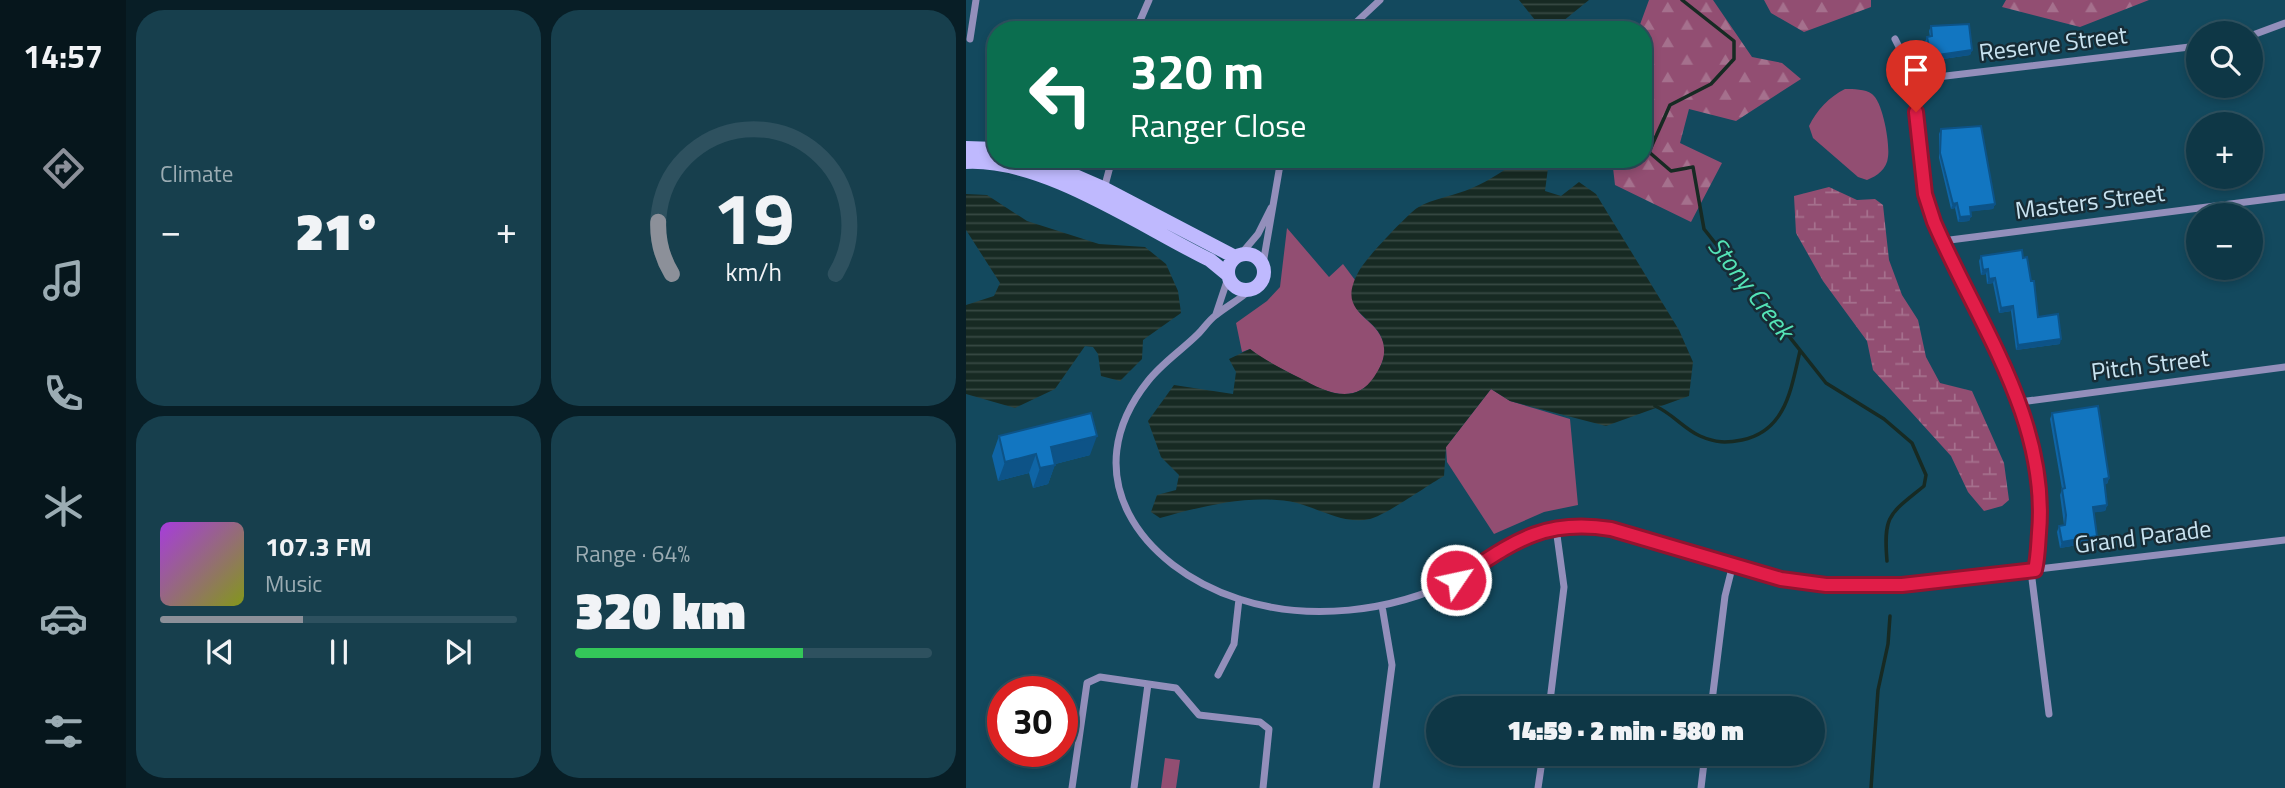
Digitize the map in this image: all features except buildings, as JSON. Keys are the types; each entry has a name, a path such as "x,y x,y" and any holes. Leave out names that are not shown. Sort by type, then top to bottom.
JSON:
{"street":[{"path":"970,39 976,0"},
{"path":"1140,21 1149,0"},
{"path":"1358,21 1380,0"},
{"path":"2263,31 2285,23"},
{"path":"1895,39 1912,80 1925,194 1942,241 2020,402 2032,443 2040,494 2038,559 2032,579 2049,714"},
{"name":"Reserve Street","path":"1912,80 2186,47"},
{"path":"966,148 987,149"},
{"path":"966,162 987,164"},
{"path":"1018,168 1060,182 1210,260 1238,289 1250,290 1264,277 1262,264 1279,168"},
{"path":"1056,168 1238,255 1254,255 1262,264"},
{"path":"1099,203 1110,168"},
{"name":"Masters Street","path":"1942,241 2285,197"},
{"path":"1228,276 1238,255 1258,234 1273,205"},
{"name":"Grand Parade","path":"1216,315 1228,276"},
{"name":"Grand Parade","path":"1250,290 1216,315 1148,381 1123,427 1116,451 1116,475 1134,528 1156,554 1198,582 1239,599 1279,608 1316,610 1352,611 1382,606 1456,580 1514,541 1556,528 1584,525 1611,529 1781,579 1826,585 1902,585 2285,540"},
{"name":"Pitch Street","path":"2020,402 2285,367"},
{"path":"1551,696 1564,587 1556,528"},
{"path":"1713,696 1725,596 1733,564"},
{"path":"1218,675 1234,644 1239,599"},
{"path":"1376,788 1392,665 1382,606"},
{"path":"1072,788 1087,684 1100,677 1176,688 1199,715 1260,722 1269,729 1263,788"},
{"path":"1134,788 1149,684"},
{"path":"1538,788 1541,766"},
{"path":"1701,788 1704,766"}],"green space":[{"path":"1649,0 1713,0 1752,57 1782,63 1801,79 1736,121 1689,109 1680,143 1722,163 1691,222 1615,185 1613,168 1652,168 1652,21 1641,21"},
{"path":"1764,0 1871,0 1871,7 1804,32 1771,13"},
{"path":"2006,0 2149,0 2080,27 2002,7"},
{"path":"1845,89 1863,90 1872,94 1885,124 1888,143 1886,165 1881,172 1867,180 1858,177 1813,138 1809,126 1824,104"},
{"path":"1829,187 1857,200 1875,199 1883,205 1889,260 1902,295 1918,320 1926,357 1940,383 1972,391 2004,463 2009,500 2002,506 1984,511 1968,492 1951,456 1873,370 1867,341 1823,281 1796,233 1794,196"},
{"path":"1287,228 1329,277 1343,264 1355,280 1353,293 1357,310 1380,334 1385,348 1383,360 1376,375 1359,391 1350,394 1331,392 1275,365 1250,349 1242,352 1236,323 1267,301 1280,287"},
{"path":"1491,389 1510,401 1570,419 1578,505 1544,512 1494,534 1447,462 1446,447"},
{"path":"1165,758 1180,760 1176,788 1161,788"}],"shaded area":[{"path":"1519,0 1589,0 1563,21 1536,21"},
{"path":"1508,168 1548,168 1545,191 1561,196 1579,182 1596,194 1679,330 1693,362 1689,396 1606,426 1510,401 1491,389 1446,447 1444,476 1397,506 1370,519 1351,520 1297,503 1263,499 1210,505 1160,518 1151,512 1157,495 1176,490 1179,475 1161,457 1148,421 1174,385 1233,394 1236,372 1229,359 1250,349 1309,383 1338,394 1357,392 1374,377 1384,352 1376,328 1355,307 1352,298 1359,271 1386,238 1417,208 1479,185"},
{"path":"966,194 987,195 1027,221 1099,244 1145,247 1166,264 1178,291 1181,313 1143,340 1142,359 1120,381 1101,376 1098,354 1093,347 1085,346 1055,389 1015,408 966,394 966,305 994,296 1000,283 966,230"}],"waterway":[{"name":"Stony Creek","path":"1652,145 1670,105 1711,84 1734,59 1734,41 1682,0"},
{"name":"Stony Creek","path":"1652,155 1671,171 1693,167 1704,229 1826,383 1884,419 1912,443 1926,475 1924,486 1891,516 1886,533 1887,561"},
{"path":"1655,406 1694,433 1711,440 1731,442 1757,435 1768,428 1784,406 1800,351"},
{"name":"Stony Creek","path":"1871,788 1878,690 1888,644 1890,616"}],"route":[{"path":"1456,580 1514,541 1556,528 1584,525 1611,529 1781,579 1826,585 1902,585 2035,570 2041,506 2032,443 2020,402 1934,222 1925,194 1916,112"}]}
